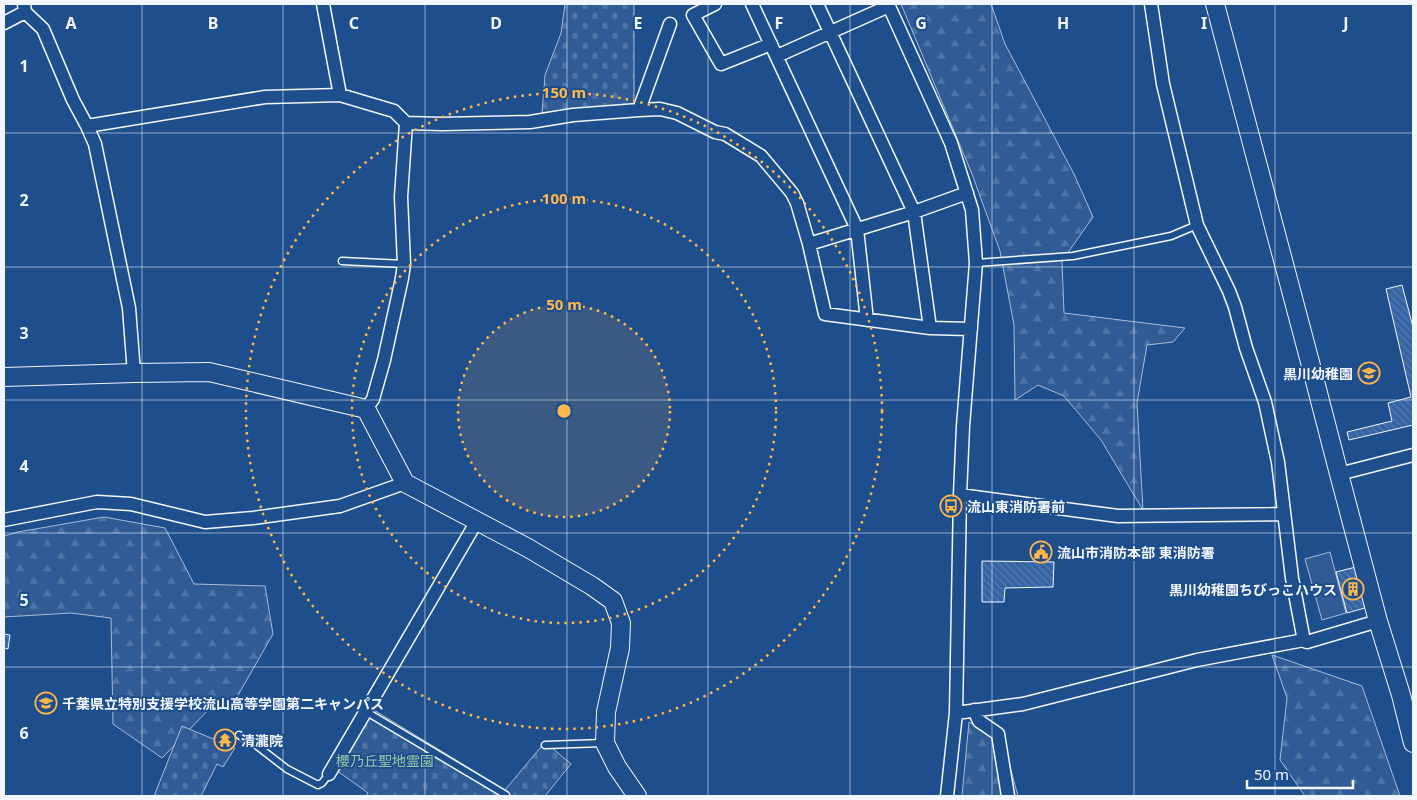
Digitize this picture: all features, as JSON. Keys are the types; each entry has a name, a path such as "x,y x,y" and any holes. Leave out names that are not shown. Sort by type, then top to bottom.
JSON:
{"street":[{"path":"323,4 340,96"},
{"path":"715,4 693,15 720,64 771,44"},
{"path":"752,4 856,228 867,320"},
{"path":"818,4 914,212 930,328"},
{"path":"1152,4 1163,84 1197,225 1229,291 1265,402 1278,462 1292,578 1304,640"},
{"path":"1215,4 1338,474 1413,743"},
{"path":"776,56 888,5 951,143 972,210 976,263 963,426 956,713 947,796"},
{"path":"4,23 25,8 43,29 73,100 95,144 128,308 134,373"},
{"path":"639,110 670,24"},
{"path":"87,126 265,97 340,96 394,111 406,123 530,122 572,115 660,109 677,113 714,132 725,134 761,156 792,193 809,244 824,314 930,328 971,329"},
{"path":"366,409 373,398 384,360 404,264 401,197 406,123"},
{"path":"809,244 856,228 914,212 967,193"},
{"path":"4,377 210,372 366,409 405,483 528,548 576,576 613,601 621,622 620,648 606,712 605,742 617,767 637,796"},
{"path":"1338,474 1413,455"},
{"path":"4,520 97,502 131,504 205,522 253,518 340,506 405,483"},
{"path":"960,495 1118,516 1283,514"},
{"path":"328,774 477,521"},
{"path":"956,713 1023,704 1197,660 1304,640 1307,642 1378,621"},
{"path":"974,710 979,721 998,734 1008,796"}],"lane":[{"path":"976,263 1082,254 1171,236 1197,225"},
{"path":"342,261 404,264"},
{"path":"365,711 506,795"},
{"path":"240,736 256,745 287,769 318,785 322,783 328,774"},
{"path":"545,745 605,742"}],"green space":[{"path":"565,4 634,4 634,104 542,113 545,75 561,33"},
{"path":"901,4 991,4 1005,44 1074,174 1093,217 1062,261 1064,313 1185,328 1173,342 1147,345 1137,403 1143,510 1101,440 1064,396 1038,385 1015,400 1014,325 1000,251 972,174"},
{"path":"104,517 165,528 194,584 265,586 273,634 233,704 214,704 162,758 113,724 111,618 71,613 4,617 4,536"},
{"path":"1330,552 1346,613 1322,620 1305,559"},
{"path":"1272,655 1362,686 1400,796 1305,796 1280,760 1287,698"},
{"name":"櫻乃丘聖地霊園","path":"374,710 505,790 545,742 571,764 545,796 367,796 368,793 336,770"},
{"path":"969,722 1003,741 1018,796 962,796"},
{"path":"182,726 235,748 223,767 217,764 201,796 154,796"}],"building":[{"path":"1402,285 1413,327 1413,425 1349,440 1347,432 1392,421 1388,403 1411,397 1386,289"},
{"path":"982,561 1054,562 1053,587 1005,588 1004,602 982,602"},
{"name":"黒川幼稚園ちびっこハウス","path":"1360,566 1372,606 1347,613 1336,572"},
{"path":"4,634 10,635 8,649 4,648"}],"place":[{"name":"黒川幼稚園","path":"1369,373"},
{"name":"流山東消防署前","path":"951,506"},
{"name":"流山市消防本部 東消防署","path":"1041,552"},
{"name":"黒川幼稚園ちびっこハウス","path":"1353,589"},
{"name":"千葉県立特別支援学校流山高等学園第二キャンパス","path":"46,703"},
{"name":"清瀧院","path":"225,740"}]}
